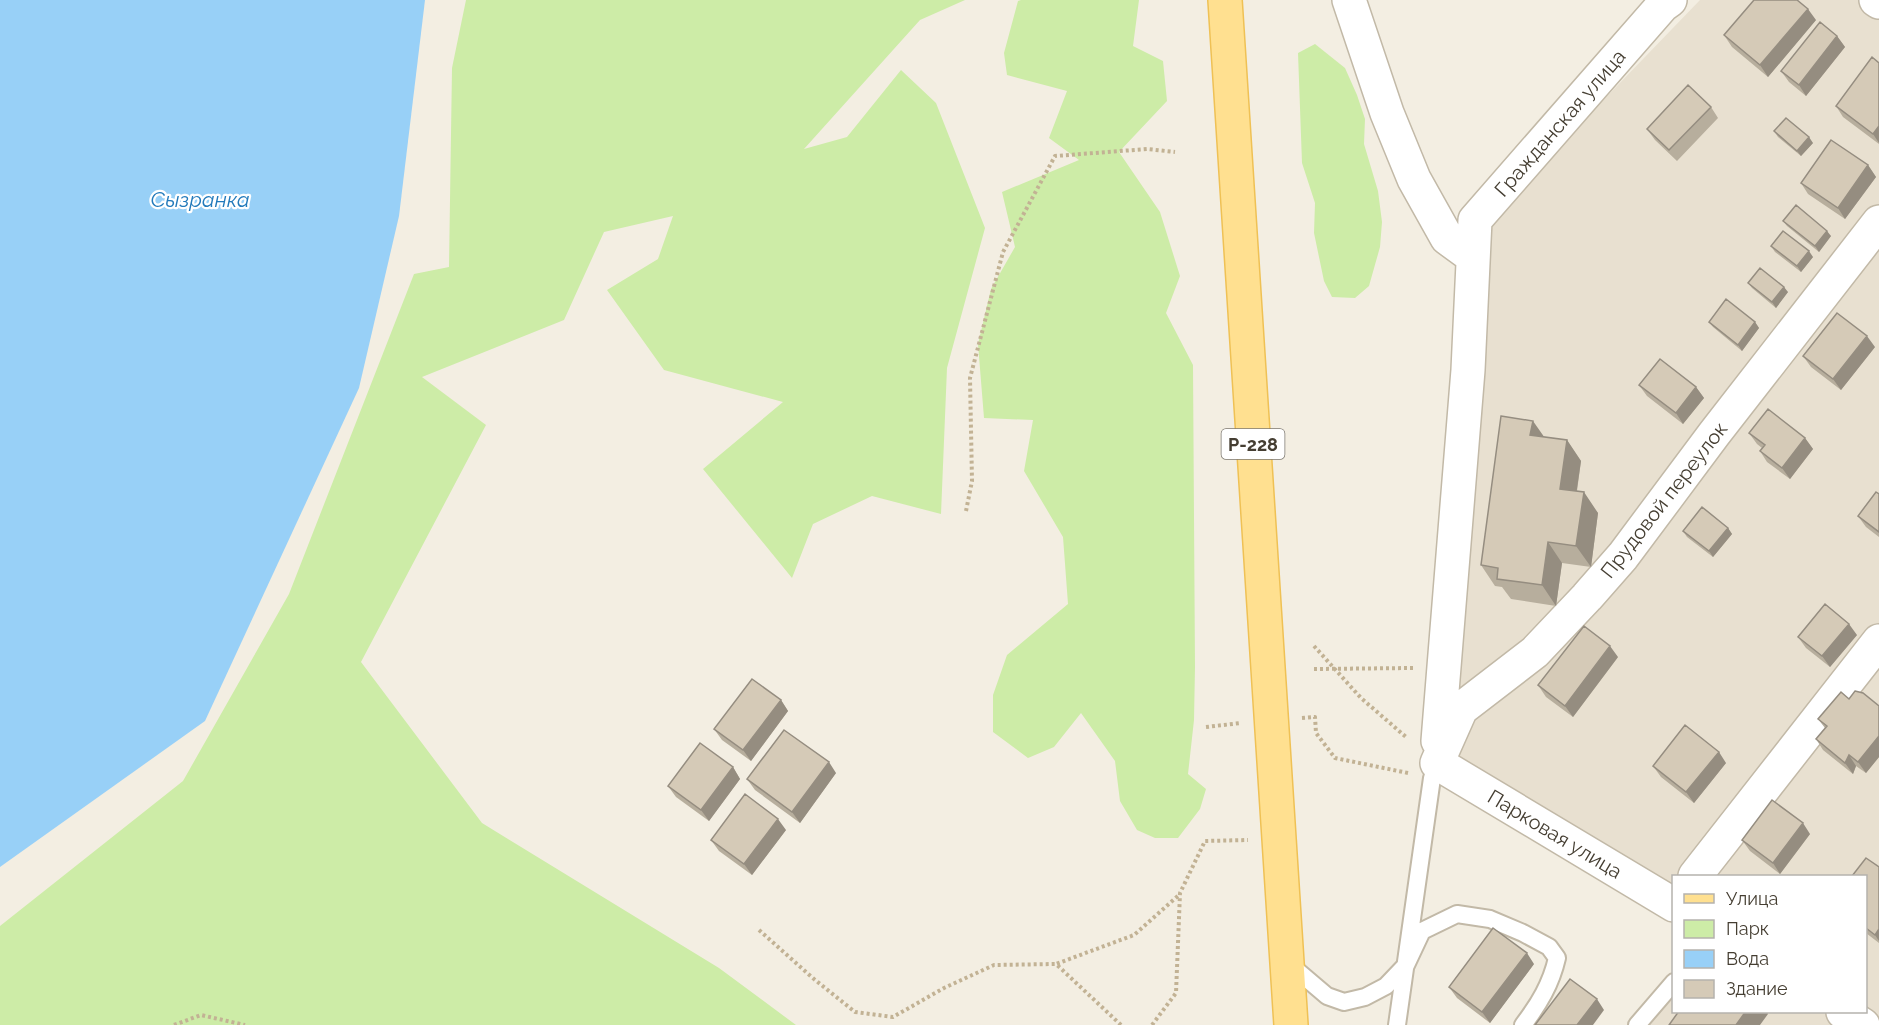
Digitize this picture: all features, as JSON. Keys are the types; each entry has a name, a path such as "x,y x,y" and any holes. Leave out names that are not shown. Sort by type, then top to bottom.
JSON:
{"main road":[{"name":"Р-228","path":"1225,0 1291,1025"}],"street":[{"path":"1349,0 1387,113 1414,178 1447,238 1473,257"},
{"name":"Гражданская улица","path":"1434,770 1468,370 1475,220 1663,5 1670,0"},
{"name":"Прудовой переулок","path":"1434,770 1461,709 1535,652 1616,564 1879,222"},
{"path":"1696,875 1879,641"},
{"name":"Парковая улица","path":"1434,770 1672,904"},
{"path":"1846,1013 1863,1025"}],"lane":[{"path":"1397,1025 1434,770"},
{"path":"1287,961 1327,996 1344,1002 1365,997 1386,986 1406,965 1422,931 1457,914 1490,919 1549,947 1557,958 1553,975 1539,1004 1523,1025"},
{"path":"1637,1025 1672,984"}],"path":[{"path":"966,511 972,481 970,378 1003,252 1055,156 1147,149 1175,152"},
{"path":"1314,646 1332,669 1434,770"},
{"path":"1314,669 1444,668"},
{"path":"1315,717 1316,733 1335,758 1434,770"},
{"path":"759,930 813,979 855,1012 893,1017 944,988 994,965 1056,964 1134,934 1180,893 1205,842 1279,838"},
{"path":"1152,1025 1176,993 1180,893"},
{"path":"1056,964 1121,1025"},
{"path":"174,1025 201,1015 245,1025"}],"shaded area":[{"path":"1700,0 1879,0 1879,1025 1638,1025 1672,978 1672,1013 1867,1013 1867,875 1672,875 1672,910 1456,754 1477,231"}],"green space":[{"path":"466,0 965,0 920,20 804,149 847,137 901,70 936,103 985,228 947,368 941,514 872,496 813,524 792,578 703,469 783,402 664,370 607,290 658,259 673,216 604,232 564,320 422,377 486,425 361,662 482,823 719,968 796,1025 0,1025 0,926 183,781 289,594 414,274 449,267 452,68"},
{"path":"1139,0 1133,46 1163,61 1167,101 1119,152 1160,212 1180,276 1166,313 1193,365 1195,667 1194,720 1188,774 1206,789 1200,809 1178,838 1155,838 1137,830 1120,801 1115,761 1081,713 1054,747 1028,758 993,732 993,695 1007,655 1068,604 1063,537 1024,471 1033,420 984,418 978,344 991,289 1015,247 1002,192 1079,160 1049,138 1067,91 1007,75 1004,53 1018,1"},
{"path":"1315,44 1345,68 1357,95 1365,119 1364,144 1378,191 1382,222 1380,247 1369,286 1355,298 1332,297 1324,281 1314,233 1315,203 1302,163 1298,53"}],"water":[{"name":"Сызранка","path":"0,0 425,0 399,216 359,388 205,721 0,867"}],"building":[{"path":"1754,0 1797,0 1808,9 1760,65 1724,35"},
{"path":"1820,22 1837,36 1799,85 1781,71"},
{"path":"1872,57 1879,63 1879,126 1873,134 1836,106"},
{"path":"1688,85 1711,107 1669,150 1647,129"},
{"path":"1786,118 1809,137 1797,151 1774,131"},
{"path":"1831,140 1868,165 1838,208 1801,183"},
{"path":"1796,205 1827,231 1815,246 1783,221"},
{"path":"1783,231 1809,251 1797,266 1771,246"},
{"path":"1760,268 1784,287 1772,302 1748,283"},
{"path":"1726,299 1755,322 1738,345 1709,322"},
{"path":"1837,313 1867,336 1833,379 1803,356"},
{"path":"1660,359 1696,387 1676,413 1639,385"},
{"path":"1768,409 1805,438 1782,468 1760,451 1765,445 1749,433"},
{"path":"1501,416 1533,421 1530,435 1567,440 1560,489 1584,492 1576,546 1548,542 1542,585 1497,579 1498,568 1481,565"},
{"path":"1876,492 1879,494 1879,532 1858,516"},
{"path":"1702,507 1728,528 1709,551 1683,531"},
{"path":"1825,604 1849,624 1822,656 1798,637"},
{"path":"1584,626 1610,646 1565,706 1538,685"},
{"path":"752,679 781,700 743,750 714,729"},
{"path":"1855,691 1863,693 1879,706 1879,736 1858,762 1849,755 1845,763 1816,739 1827,726 1818,719 1841,692 1849,699"},
{"path":"1685,725 1719,752 1686,792 1653,766"},
{"path":"784,730 829,762 792,812 747,779"},
{"path":"700,743 733,767 701,810 668,786"},
{"path":"745,794 778,819 744,864 711,840"},
{"path":"1772,800 1803,823 1773,863 1742,840"},
{"path":"1866,858 1879,867 1879,929 1875,935 1867,929 1867,875 1853,875"},
{"path":"1493,928 1527,953 1482,1012 1449,987"},
{"path":"1570,979 1597,999 1577,1025 1535,1025"},
{"path":"1678,1013 1745,1013 1736,1025 1669,1025"}]}
